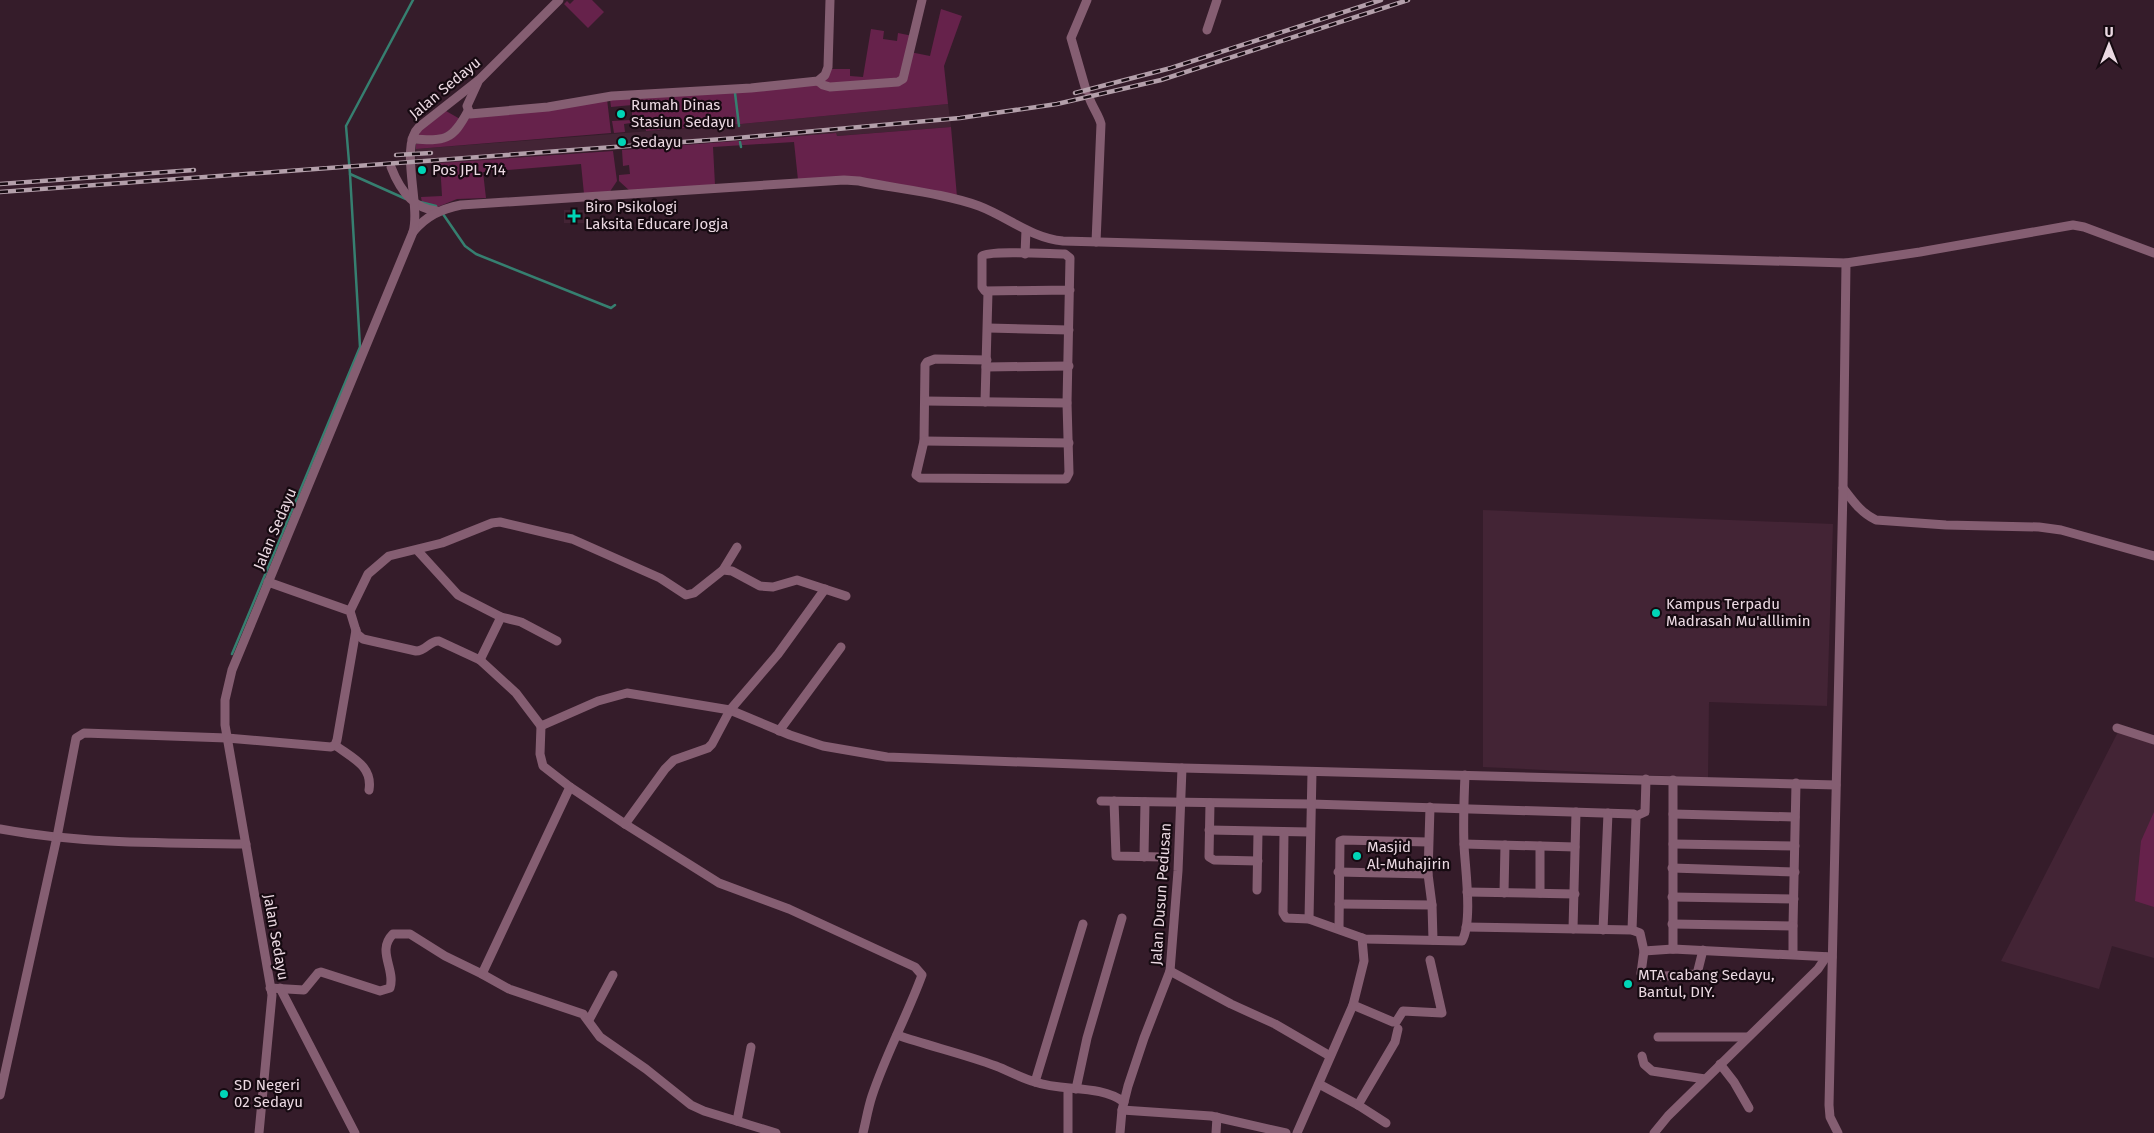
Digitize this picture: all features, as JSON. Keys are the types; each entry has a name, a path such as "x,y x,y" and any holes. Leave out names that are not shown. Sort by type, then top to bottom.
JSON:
{"street":[{"path":"468,111 470,114 548,108 612,96 751,88 818,81 825,75 828,67 830,0"},
{"path":"818,81 830,87 898,82 903,79 922,0"},
{"path":"1087,0 1071,38 1092,108 1100,119 1101,124 1096,242"},
{"path":"1207,30 1217,0"},
{"name":"Jalan Sedayu","path":"259,1133 275,988 246,844 225,725 225,700 232,670 413,232 415,203 412,139 419,128 480,79 555,2"},
{"path":"412,139 431,140 451,136 461,124 468,111 468,102 480,79"},
{"path":"391,167 399,184 415,203 425,209 438,211"},
{"path":"413,232 425,219 438,211 461,205 844,180 859,181 966,202 994,212 1042,238 1063,241 1846,262 1920,252 2073,225 2084,227 2154,253"},
{"path":"1025,254 1026,230"},
{"path":"1042,238 1043,254"},
{"path":"1069,366 934,359 927,362 925,365 924,441 915,472 916,475 920,478 1063,480 1068,477 1067,403 1069,366 1069,330 1070,290 1070,262 1068,255 984,254 982,259 982,287 988,292 1070,290"},
{"path":"1838,1133 1830,1117 1828,1105 1829,957 1836,785 1846,262"},
{"path":"985,402 988,292"},
{"path":"988,328 1069,330"},
{"path":"924,401 1067,403"},
{"path":"924,441 1069,443"},
{"path":"1843,488 1859,510 1876,520 1946,525 2039,526 2062,530 2154,556"},
{"path":"846,596 822,593 797,580 773,587 760,586 732,571 724,570 716,574 694,593 686,595 660,578 572,539 506,522 492,523 442,543 417,550 398,552 378,563 368,574 350,611 359,636 368,640 416,651 439,641 480,660 516,693 538,722 540,754 546,769 625,824 719,884 789,909 918,968 922,975 872,1096 863,1133"},
{"path":"724,570 737,547"},
{"path":"417,550 458,596 500,617 521,622 557,642"},
{"path":"268,582 350,611"},
{"path":"625,824 643,797 670,764 680,758 708,748 730,710 778,654 822,593"},
{"path":"480,660 500,617"},
{"path":"335,744 356,630"},
{"path":"779,731 840,647"},
{"path":"538,722 627,693 730,710 779,731 823,746 876,756 1312,772 1464,774 1836,785"},
{"path":"2117,728 2154,740"},
{"path":"0,1095 57,837 76,738 84,733 227,738 325,747 335,744"},
{"path":"335,744 366,769 370,778 369,790"},
{"name":"Jalan Dusun Pedusan","path":"1120,1133 1123,1106 1144,1038 1170,971 1178,871 1182,768"},
{"path":"1309,919 1312,772"},
{"path":"1284,832 1283,913 1288,918 1309,919 1339,928 1362,938 1462,941 1466,927 1467,892 1464,844 1464,774"},
{"path":"1101,801 1430,807 1634,814 1636,816 1645,812 1646,779"},
{"path":"1673,780 1673,949"},
{"path":"1793,954 1796,784"},
{"path":"482,974 570,787"},
{"path":"1114,801 1115,854 1118,856 1162,857"},
{"path":"1144,857 1145,802"},
{"path":"1210,803 1208,854 1211,859 1258,861"},
{"path":"1430,807 1428,874 1432,905 1433,940"},
{"path":"1574,929 1576,812"},
{"path":"1603,930 1608,813"},
{"path":"1673,814 1796,817"},
{"path":"1632,930 1636,816"},
{"path":"0,830 57,837 150,843 246,844"},
{"path":"1209,830 1310,832"},
{"path":"1257,890 1258,832"},
{"path":"1339,928 1338,872 1339,843 1342,840 1428,842"},
{"path":"1464,844 1575,847"},
{"path":"1673,844 1795,846"},
{"path":"1504,893 1505,845"},
{"path":"1540,846 1540,893"},
{"path":"1672,868 1795,872"},
{"path":"1338,872 1428,874"},
{"path":"1467,892 1575,894"},
{"path":"1672,897 1794,899"},
{"path":"1339,904 1432,905"},
{"path":"1068,1133 1072,1089 1122,918"},
{"path":"1035,1082 1083,924"},
{"path":"1672,924 1793,926"},
{"path":"1466,927 1632,930 1640,933 1644,951 1641,973 1648,977 1697,974 1703,950"},
{"path":"275,988 304,990 321,972 380,991 386,990 390,988 392,980 385,949 386,944 392,934 410,934 445,956 509,989 583,1014 600,1037 646,1069 683,1100 704,1111 776,1133"},
{"path":"1297,1133 1353,1006 1364,961 1362,938"},
{"path":"1644,951 1673,949 1829,957"},
{"path":"1654,1133 1668,1116 1829,957"},
{"path":"1353,1006 1395,1022 1403,1012 1442,1013 1430,960"},
{"path":"1170,971 1231,1004 1275,1024 1330,1056"},
{"path":"589,1020 613,975"},
{"path":"275,988 355,1133"},
{"path":"1358,1105 1395,1042 1398,1028"},
{"path":"896,1035 996,1066 1035,1082 1114,1095 1123,1106 1218,1117 1286,1133"},
{"path":"1658,1037 1748,1037"},
{"path":"737,1121 752,1047"},
{"path":"1642,1056 1644,1064 1652,1071 1705,1079"},
{"path":"1720,1064 1734,1082 1749,1108"},
{"path":"1319,1084 1386,1123"},
{"path":"1216,1133 1218,1117"}],"shaded area":[{"path":"574,0 592,0 604,12 588,28 564,4 567,1 570,4"},
{"path":"941,9 962,16 944,66 948,104 646,131 644,121 624,124 625,132 614,133 612,121 632,120 632,105 611,107 610,99 816,84 831,69 850,69 850,76 863,77 871,29 884,31 883,39 897,41 898,33 913,36 910,52 930,56"},
{"path":"607,99 611,133 416,149 416,144 444,142 453,138 471,116"},
{"path":"948,104 951,127 836,136 836,133 417,165 416,149 741,124"},
{"path":"446,111 460,119 450,130 438,135 418,137 421,130"},
{"path":"951,127 957,197 858,177 798,180 794,142 713,147 715,185 630,191 619,181 619,175 630,174 629,165 623,166 622,150 836,133 837,136"},
{"path":"613,151 617,181 609,193 584,194 581,164 483,172 486,198 457,199 435,208 422,203 421,197 442,196 440,163"},
{"name":"Biro Psikologi Laksita Educare Jogja","path":"564,210 585,210 585,223 564,223"},
{"name":"Kampus Terpadu Madrasah Mu'alllimin","path":"1483,510 1833,524 1827,706 1709,702 1708,778 1483,767"},
{"path":"2118,732 2154,742 2154,958 2112,946 2099,989 2001,961"},
{"path":"2154,812 2154,907 2135,901 2141,841"}],"waterway":[{"path":"232,654 360,347 346,126 413,0"},
{"path":"735,93 739,126"},
{"path":"740,142 741,147"},
{"path":"350,174 406,199"},
{"path":"420,202 436,206"},
{"path":"443,214 465,246 476,254 611,308 615,305"}],"railway":[{"path":"1075,93 1171,68 1381,0"},
{"path":"0,192 737,138 960,118 1057,104 1161,80 1408,0"},
{"path":"396,155 431,153"},
{"path":"0,184 194,170"}],"place":[{"name":"Rumah Dinas Stasiun Sedayu","path":"621,114"},
{"name":"Sedayu","path":"622,142"},
{"name":"Pos JPL 714","path":"422,170"},
{"name":"Biro Psikologi Laksita Educare Jogja","path":"574,216"},
{"name":"Kampus Terpadu Madrasah Mu'alllimin","path":"1656,613"},
{"name":"Masjid Al-Muhajirin","path":"1357,856"},
{"name":"MTA cabang Sedayu, Bantul, DIY.","path":"1628,984"},
{"name":"SD Negeri 02 Sedayu","path":"224,1094"}]}
